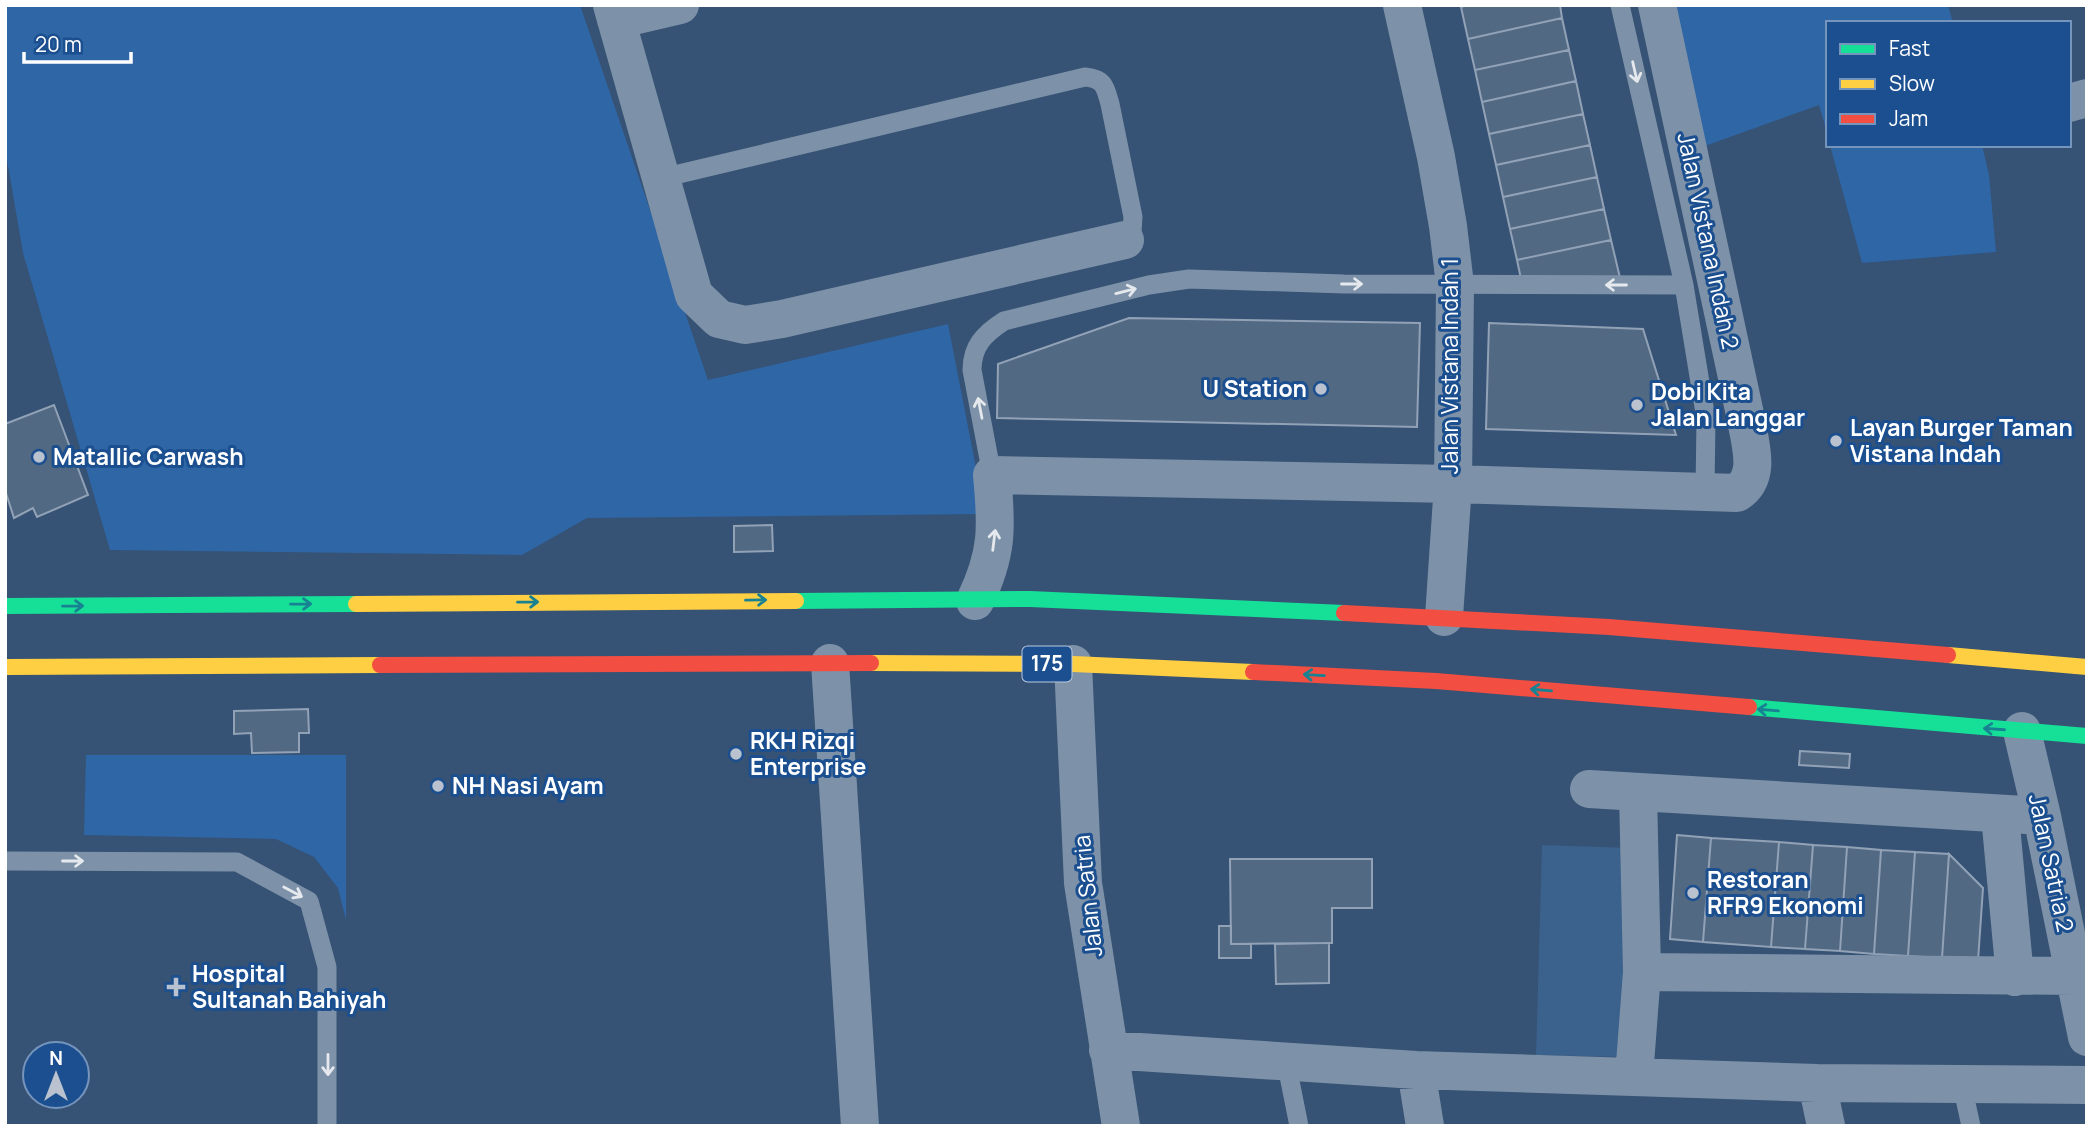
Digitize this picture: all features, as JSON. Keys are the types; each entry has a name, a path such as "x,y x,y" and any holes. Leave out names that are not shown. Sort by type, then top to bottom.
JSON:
{"highway":[{"path":"5,606 794,599 1057,600 1609,627 2087,667"},
{"name":"175","path":"5,667 1073,664 1436,681 2087,736"},
{"path":"5,674 24,667"}],"street":[{"path":"680,5 614,12 694,295 719,319 745,325 782,319 1125,240"},
{"name":"Jalan Vistana Indah 1","path":"992,475 1453,484 1455,285 1436,157 1402,5"},
{"name":"Jalan Vistana Indah 2","path":"1657,5 1753,462 1749,484 1737,494 1705,491"},
{"path":"975,601 992,556 997,520 992,475"},
{"path":"1444,617 1453,484 1705,491"},
{"path":"830,663 860,1126"},
{"name":"Jalan Satria","path":"1073,664 1083,883 1121,1126"},
{"name":"Jalan Satria 2","path":"2022,731 2087,1037"},
{"path":"1589,789 2042,816"},
{"path":"1634,1077 1642,972 1638,792"},
{"path":"2000,815 2015,977"},
{"path":"1642,972 2074,976"},
{"path":"1108,1050 1416,1070 1817,1083 2087,1084"},
{"path":"1416,1070 1425,1126"},
{"path":"1817,1083 1826,1126"}],"lane":[{"path":"1620,5 1684,285 1706,419 1705,491"},
{"path":"662,178 1085,77 1097,78 1105,86 1110,104 1133,217 1132,231 1125,240"},
{"path":"992,475 972,370 972,354 985,333 1004,321 1149,285 1189,279 1319,284 1684,285"},
{"path":"5,861 237,862 309,901 327,967 327,1126"},
{"path":"1286,1061 1299,1126"},
{"path":"1962,1085 1971,1126"}],"shaded area":[{"path":"5,5 580,5 708,380 948,324 985,514 587,518 522,555 110,550 23,253 5,148"},
{"path":"1675,5 1948,5 1952,21 1826,21 1826,129 1819,105 1705,146"},
{"path":"1831,147 1982,147 1989,175 1996,252 1862,263"},
{"path":"86,755 346,755 346,920 338,888 314,857 276,839 84,835"},
{"path":"1542,845 1630,848 1624,1057 1536,1055"}],"building":[{"path":"1560,5 1562,18 1468,39 1461,7"},
{"path":"1562,18 1569,50 1475,70 1468,39"},
{"path":"1569,50 1576,81 1482,102 1475,70"},
{"path":"1576,81 1583,114 1489,134 1482,102"},
{"path":"1583,114 1590,145 1496,165 1489,134"},
{"path":"1590,145 1597,177 1503,197 1496,165"},
{"path":"1597,177 1604,209 1510,229 1503,197"},
{"path":"1604,209 1611,240 1517,260 1510,229"},
{"path":"1611,240 1621,282 1521,279 1517,260"},
{"path":"1129,318 1420,323 1417,427 997,418 998,364"},
{"path":"1489,323 1643,329 1676,435 1486,429"},
{"name":"Matallic Carwash","path":"54,405 88,495 37,517 33,508 14,518 5,490 5,424"},
{"path":"772,525 773,551 734,552 734,526"},
{"path":"308,709 309,733 299,733 299,752 252,753 251,733 234,734 234,711"},
{"path":"1800,751 1850,754 1849,768 1799,765"},
{"path":"1677,835 1711,838 1703,942 1670,939"},
{"path":"1711,838 1779,842 1771,947 1703,942"},
{"path":"1779,842 1813,845 1805,949 1771,947"},
{"path":"1813,845 1847,847 1840,951 1805,949"},
{"path":"1847,847 1881,850 1874,954 1840,951"},
{"path":"1881,850 1915,852 1908,956 1874,954"},
{"path":"1915,852 1949,854 1942,958 1908,956"},
{"path":"1949,854 1983,888 1978,961 1942,958"},
{"path":"1230,859 1372,859 1372,908 1332,908 1332,943 1231,944"},
{"path":"1219,926 1231,926 1231,944 1251,944 1251,958 1219,958"},
{"path":"1329,943 1329,983 1276,984 1275,944"}],"traffic: fast":[{"path":"796,601 1030,599 1344,613"},
{"path":"5,606 356,604"},
{"path":"1749,707 2087,736"}],"traffic: slow":[{"path":"356,604 796,601"},
{"path":"1948,655 2087,667"},
{"path":"871,663 1073,664 1253,672"},
{"path":"5,667 380,665"}],"traffic: jam":[{"path":"1344,613 1609,627 1948,655"},
{"path":"380,665 871,663"},
{"path":"1253,672 1436,681 1749,707"}],"place":[{"name":"U Station","path":"1321,389"},
{"name":"Dobi Kita Jalan Langgar","path":"1637,405"},
{"name":"Layan Burger Taman Vistana Indah","path":"1836,441"},
{"name":"Matallic Carwash","path":"39,457"},
{"name":"RKH Rizqi Enterprise","path":"736,754"},
{"name":"NH Nasi Ayam","path":"438,786"},
{"name":"Restoran RFR9 Ekonomi","path":"1693,893"},
{"name":"Hospital Sultanah Bahiyah","path":"176,987"}]}
